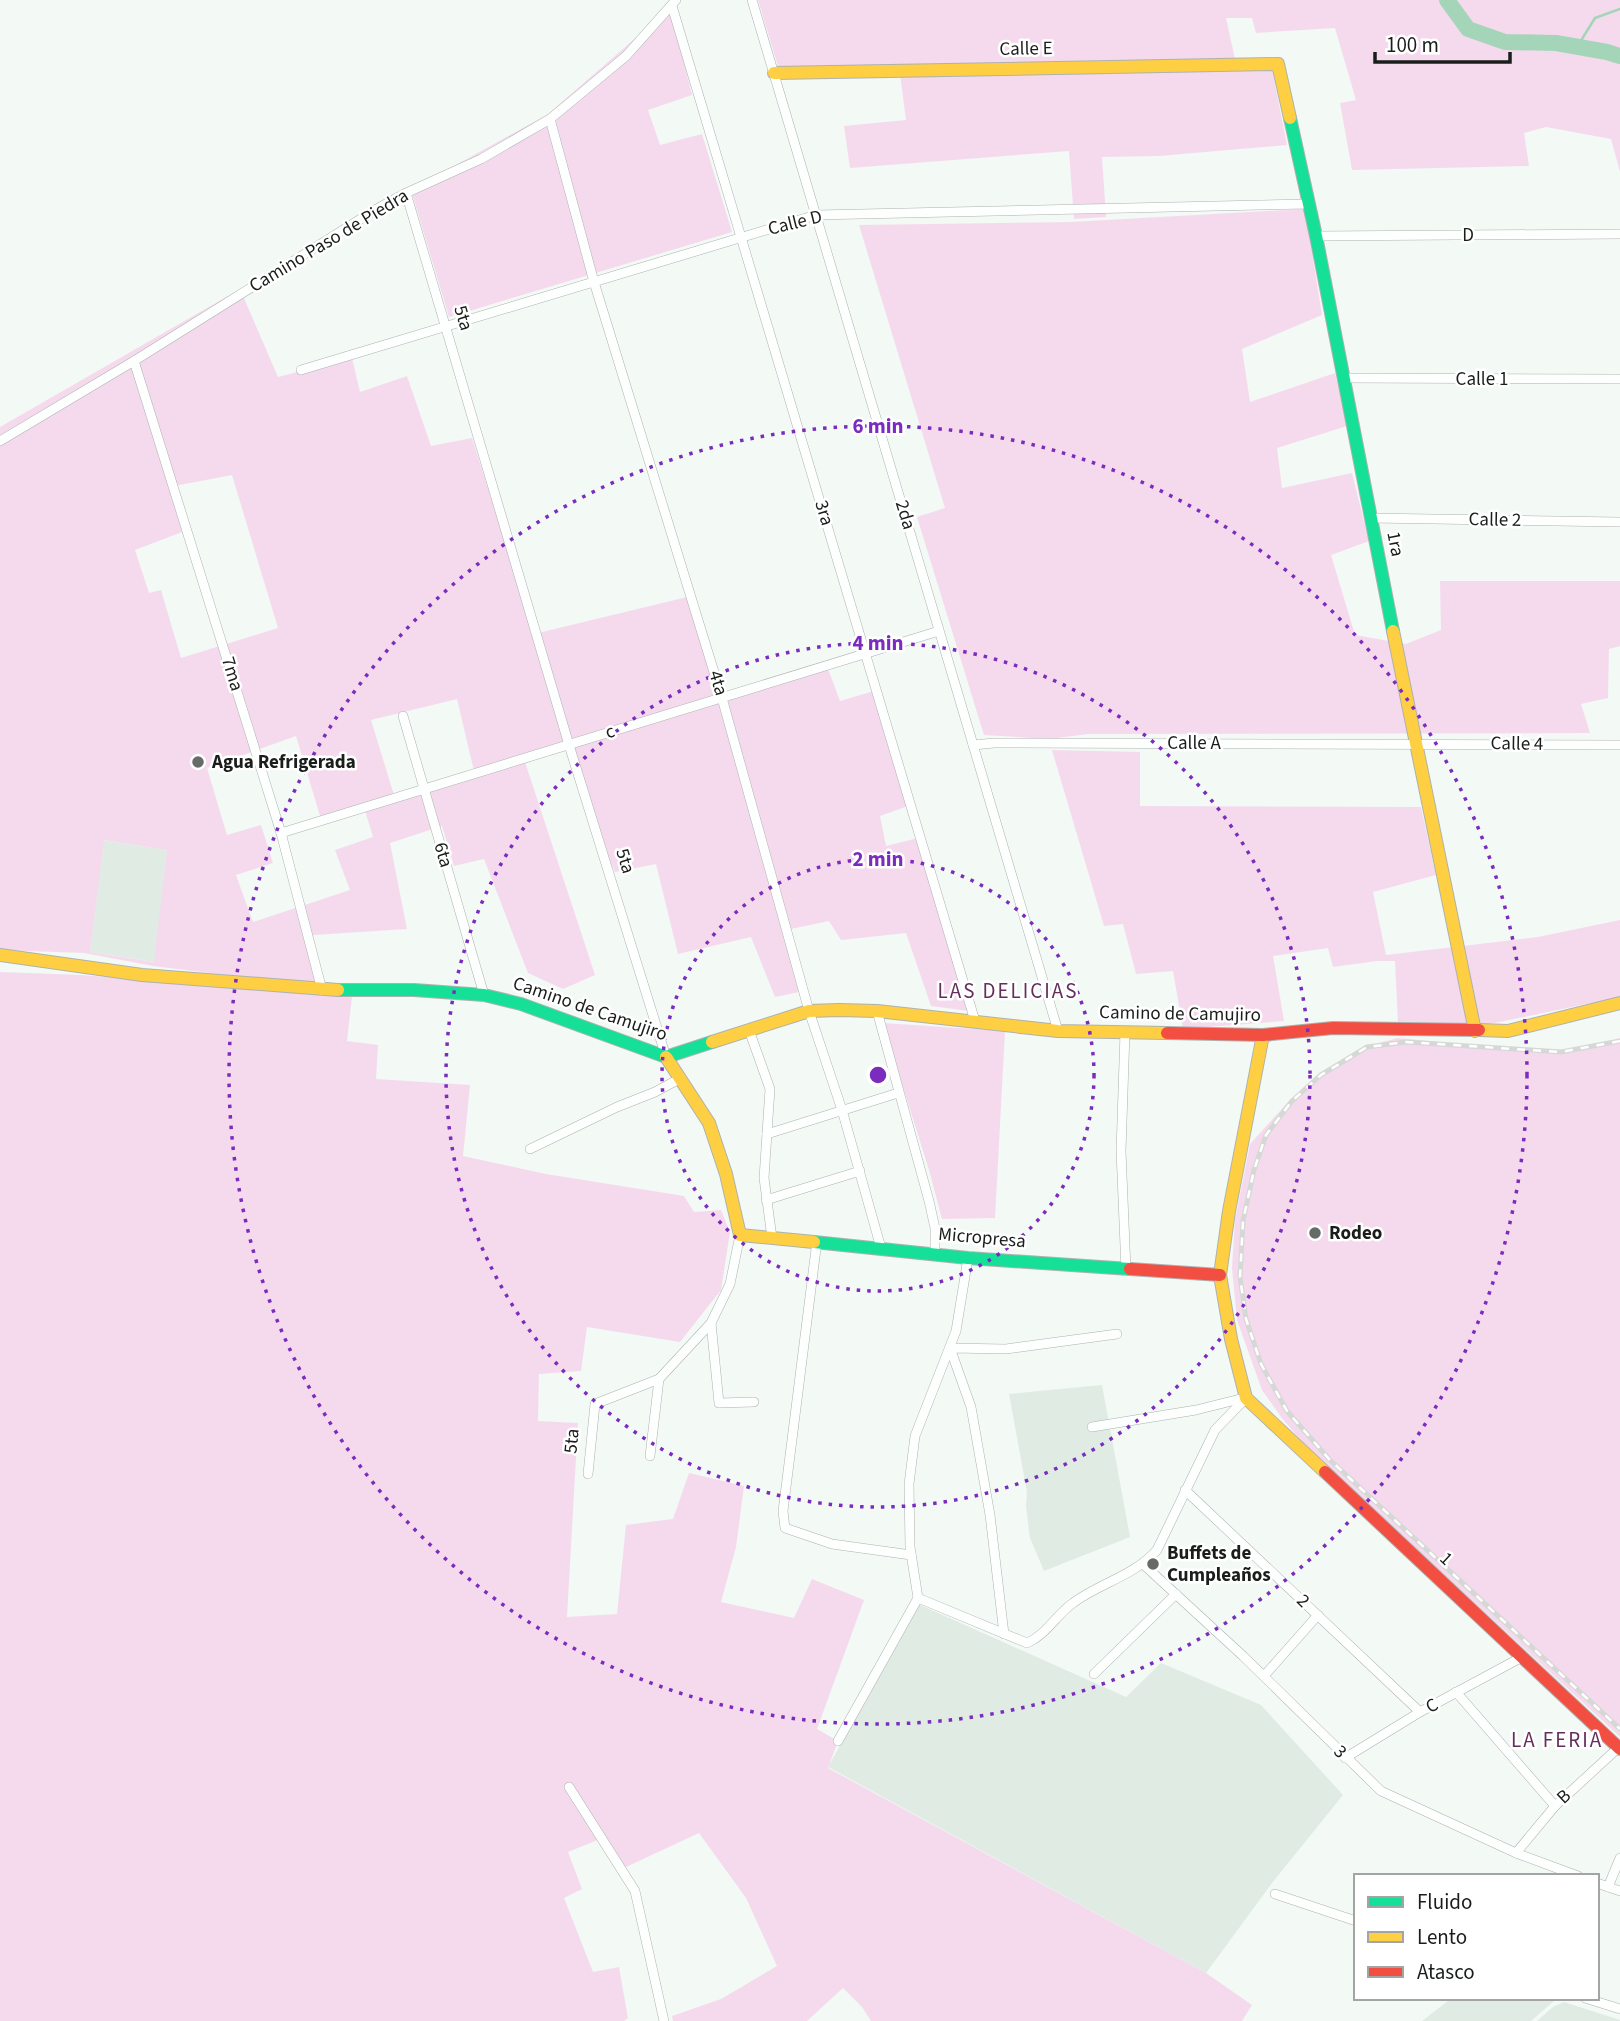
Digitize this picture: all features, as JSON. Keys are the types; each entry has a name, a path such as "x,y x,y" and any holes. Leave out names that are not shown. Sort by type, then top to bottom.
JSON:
{"street":[{"name":"2da","path":"752,0 1058,1031"},
{"name":"Camino Paso de Piedra","path":"0,441 134,361 375,210 405,193 481,159 550,120 626,56 674,3"},
{"name":"3ra","path":"674,3 975,1021"},
{"name":"Calle E","path":"774,73 1278,64"},
{"name":"1ra","path":"1278,64 1345,378 1414,743 1475,1031"},
{"name":"4ta","path":"550,120 594,282 722,698 808,1011 842,1110 881,1248"},
{"name":"5ta","path":"405,193 569,745 666,1057 709,1123 726,1174 740,1235 730,1284 711,1323 659,1379 595,1404 588,1474"},
{"name":"Calle D","path":"301,370 816,215 1309,204"},
{"name":"D","path":"1316,236 1620,234"},
{"name":"7ma","path":"134,361 281,833 322,990"},
{"name":"Calle 1","path":"1345,378 1620,379"},
{"name":"Calle 2","path":"1371,518 1620,522"},
{"name":"c","path":"281,833 939,631"},
{"name":"6ta","path":"403,716 484,995"},
{"name":"Calle 4","path":"1414,743 1620,745"},
{"name":"Calle A","path":"973,745 1414,743"},
{"name":"Camino de Camujiro","path":"0,955 142,975 322,990 414,990 484,995 521,1003 666,1057 808,1011 877,1011 1058,1031 1263,1035 1333,1028 1508,1031 1620,1003"},
{"path":"877,1011 929,1200 935,1228 935,1254"},
{"path":"748,1030 770,1089 764,1178 772,1238"},
{"path":"1125,1032 1121,1151 1126,1270"},
{"path":"1246,1398 1231,1339 1220,1275 1229,1211 1263,1035"},
{"path":"530,1149 681,1078"},
{"path":"766,1134 898,1093"},
{"path":"766,1200 860,1171"},
{"name":"Micropresa","path":"740,1235 968,1258 1220,1275"},
{"path":"817,1241 783,1511 785,1528 832,1544 911,1555"},
{"path":"838,1741 918,1598 911,1555 909,1484 915,1436 956,1331 968,1258"},
{"path":"711,1323 719,1403 754,1402"},
{"path":"950,1348 1006,1349 1117,1334"},
{"path":"950,1348 971,1407 990,1515 1004,1634"},
{"path":"650,1456 659,1379"},
{"path":"1092,1427 1196,1410 1246,1398"},
{"path":"918,1598 1027,1643 1036,1639 1072,1604 1144,1564 1157,1550 1215,1430 1246,1398"},
{"name":"1","path":"1246,1398 1619,1748"},
{"name":"2","path":"1185,1490 1420,1712"},
{"name":"3","path":"1144,1564 1264,1676 1381,1791 1516,1853 1573,1874"},
{"path":"1094,1674 1176,1594"},
{"path":"1264,1676 1318,1615"},
{"name":"C","path":"1345,1758 1420,1712 1522,1657"},
{"path":"1456,1692 1555,1806"},
{"name":"B","path":"1516,1853 1555,1806 1619,1748"},
{"path":"569,1787 635,1891 664,2021"},
{"path":"1608,1887 1620,1858"},
{"path":"1599,1884 1620,1891"},
{"path":"1275,1894 1354,1920"},
{"path":"1591,2000 1620,2009"}],"shaded area":[{"path":"758,0 1620,0 1620,172 1611,139 1546,127 1524,133 1529,166 1352,170 1340,103 1356,100 1335,28 1256,33 1252,18 1226,18 1237,68 1272,69 1287,145 1159,156 1102,157 1106,217 1074,219 1069,151 850,168 844,126 906,120 899,66 781,76"},
{"path":"670,8 692,95 648,110 660,145 702,134 732,232 449,317 411,190 548,114"},
{"path":"1305,209 1322,315 1242,349 1250,402 1335,373 1347,426 1277,448 1282,488 1352,473 1369,541 1331,555 1355,635 1406,644 1441,630 1440,581 1620,581 1620,646 1609,649 1608,698 1581,704 1590,733 1088,734 1049,739 984,735 917,517 945,508 859,225 1071,222"},
{"path":"240,289 278,377 352,358 360,392 407,376 431,446 472,438 534,634 687,597 718,701 828,669 840,701 874,691 908,806 880,816 886,846 918,838 969,1011 931,1006 906,933 841,940 829,921 786,930 799,992 775,997 751,937 678,954 656,864 615,872 601,840 573,745 525,762 595,975 563,989 528,973 484,859 454,866 442,826 390,843 407,929 313,935 324,987 153,966 84,953 0,950 0,427","holes":["232,475 278,628 181,658 161,590 149,593 135,550 182,532 169,487","457,699 474,771 394,795 371,720","296,736 320,816 363,804 373,837 335,850 350,890 253,922 236,875 273,863 261,825 227,835 207,768","104,840 167,850 154,962 90,952"]},
{"path":"1052,750 1140,752 1140,806 1421,807 1436,875 1373,892 1386,955 1538,937 1620,920 1620,997 1485,1025 1398,1023 1395,961 1333,967 1328,948 1273,956 1284,1021 1183,1029 1173,971 1136,974 1123,924 1104,926"},
{"path":"103,840 167,850 155,962 90,952"},
{"path":"0,972 81,975 352,996 347,1041 378,1045 376,1079 470,1085 463,1156 546,1174 684,1196 694,1212 721,1210 730,1232 721,1290 680,1342 587,1327 581,1371 539,1374 538,1421 578,1423 567,1617 617,1614 626,1525 673,1519 689,1473 744,1486 736,1547 721,1602 794,1618 812,1579 864,1600 817,1729 838,1741 828,1768 1206,1973 1252,2005 1242,2021 871,2021 862,2007 843,1988 807,2021 673,2021 672,2016 721,1999 777,1966 746,1898 699,1833 626,1867 600,1839 568,1852 582,1889 564,1898 593,1972 619,1967 628,2018 624,2021 0,2021"},
{"path":"883,1023 1005,1031 995,1218 942,1219"},
{"path":"1398,1038 1561,1054 1620,1038 1620,1737 1307,1448 1262,1390 1237,1320 1232,1268 1235,1220 1250,1144 1319,1073 1364,1047"},
{"path":"1102,1385 1130,1537 1044,1571 1030,1538 1027,1492 1009,1394"},
{"path":"918,1604 1126,1697 1161,1663 1261,1705 1343,1795 1272,1883 1206,1973 828,1767"},
{"path":"1449,2000 1555,2000 1531,2021 1422,2021"},
{"path":"1564,2002 1620,2021 1537,2021 1553,2007"}],"waterway":[{"path":"1447,0 1468,29 1505,42 1556,43 1620,56"},
{"path":"1577,47 1595,18 1620,9"}],"railway":[{"path":"1620,1041 1561,1052 1406,1042 1367,1047 1321,1075 1292,1101 1266,1135 1254,1170 1243,1221 1240,1277 1246,1319 1261,1364 1287,1411 1329,1459 1620,1729"}],"traffic: fast":[{"path":"1290,118 1316,236 1393,631"},
{"path":"338,990 414,990 484,995 521,1004 666,1057 712,1042"},
{"path":"814,1242 968,1258 1130,1269"}],"traffic: slow":[{"path":"774,73 1278,64 1290,118"},
{"path":"1393,631 1475,1031"},
{"path":"0,955 142,975 338,990"},
{"path":"1479,1030 1508,1031 1620,1003"},
{"path":"712,1042 809,1011 839,1010 877,1011 1058,1031 1167,1033"},
{"path":"1263,1035 1229,1211 1220,1275 1231,1339 1246,1398 1325,1472"},
{"path":"666,1057 709,1123 726,1174 740,1235 814,1242"}],"traffic: jam":[{"path":"1167,1033 1263,1035 1333,1028 1479,1030"},
{"path":"1130,1269 1220,1275"},
{"path":"1325,1472 1620,1749"}],"place":[{"name":"Agua Refrigerada","path":"198,762"},
{"name":"Rodeo","path":"1315,1233"},
{"name":"Buffets de Cumpleaños","path":"1153,1564"}],"district":[{"name":"LAS DELICIAS","path":"1008,991"},
{"name":"LA FERIA","path":"1557,1740"}]}
